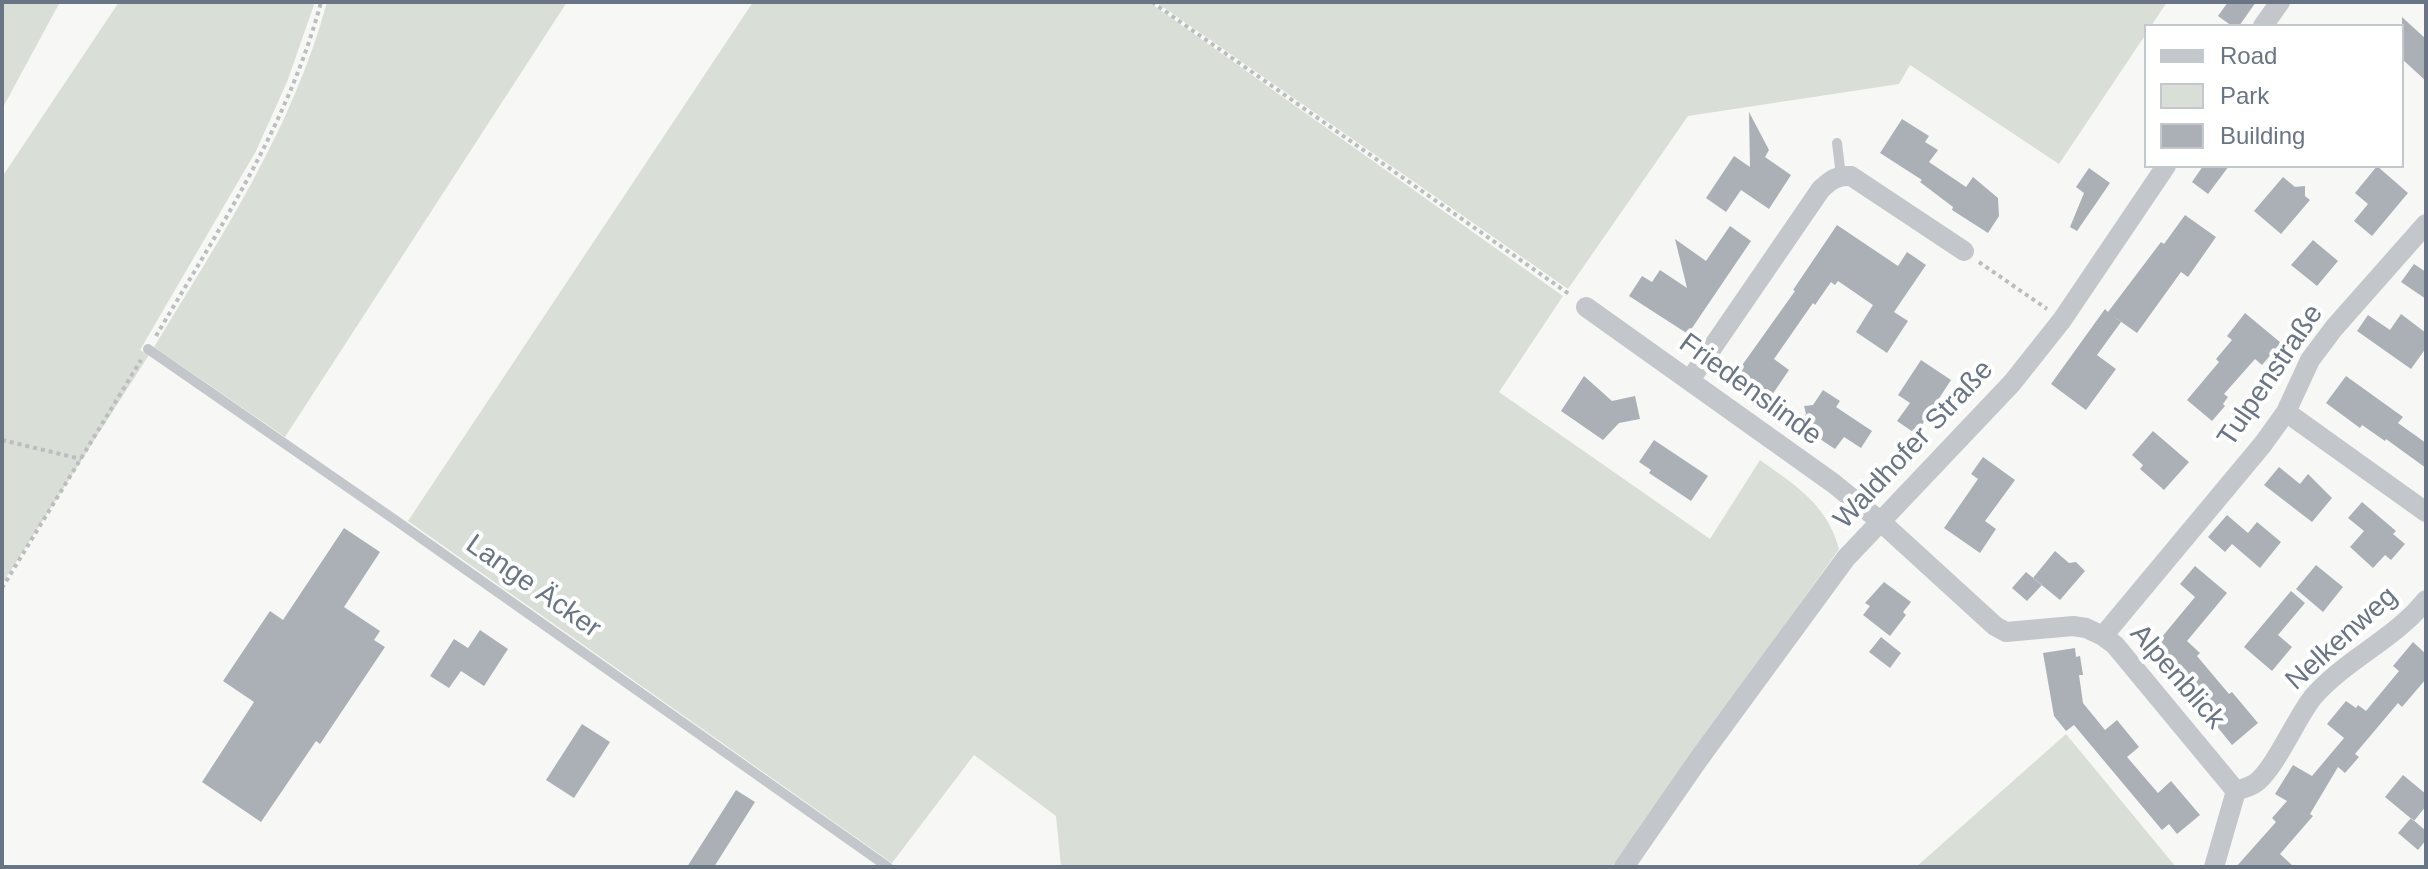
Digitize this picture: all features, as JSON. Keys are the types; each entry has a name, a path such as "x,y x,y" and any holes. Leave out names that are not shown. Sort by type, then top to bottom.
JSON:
{"street":[{"path":"2264,24 2280,2"},
{"name":"Waldhofer Straße","path":"1624,867 1846,558 2012,383 2062,320 2165,168"},
{"path":"1690,380 1830,180 1851,176 1964,251"},
{"name":"Tulpenstraße","path":"2103,636 2263,444 2286,412 2318,349 2426,224"},
{"name":"Friedenslinde","path":"1586,307 1833,483 1880,521"},
{"path":"2286,412 2426,512"},
{"name":"Alpenblick","path":"1880,521 1985,618 2006,632 2073,626 2086,628 2115,645 2236,791"},
{"name":"Nelkenweg","path":"2236,791 2264,776 2301,713 2326,683 2409,620 2426,600"},
{"path":"2214,867 2236,791"}],"lane":[{"path":"1837,143 1841,176"},
{"name":"Lange Äcker","path":"148,349 888,867"}],"path":[{"path":"2,588 148,349 260,156 292,86 321,2"},
{"path":"1152,2 1586,307"},
{"path":"1964,251 2036,301"},
{"path":"2,440 81,459"}],"green space":[{"path":"2,2 60,2 2,109"},
{"path":"119,2 315,2 287,82 256,151 140,350 149,355 2,584 2,177"},
{"path":"327,2 567,2 285,437 154,347 229,223 275,138 313,48"},
{"path":"753,2 1149,2 1563,296 1499,392 1710,539 1760,460 1808,497 1827,520 1839,549 1612,867 1061,867 1056,816 974,755 892,863 408,521"},
{"path":"1156,2 2167,2 2152,24 2144,24 2144,37 2059,164 1910,65 1899,84 1688,116 1568,289"},
{"path":"2066,734 2176,867 1916,867"}],"building":[{"path":"2228,2 2256,2 2240,24 2229,24 2218,16"},
{"path":"2402,17 2426,39 2426,81 2404,61"},
{"path":"1749,112 1769,150 1765,157 1791,175 1769,209 1741,190 1726,212 1706,198 1734,156 1750,167"},
{"path":"1902,119 1929,136 1925,142 1938,150 1929,162 1966,187 1973,177 1998,198 1999,216 1988,233 1952,210 1953,207 1920,182 1922,180 1880,153"},
{"path":"2089,168 2110,183 2077,231 2070,227 2084,193 2076,187"},
{"path":"2202,168 2228,168 2208,194 2192,182"},
{"path":"2375,168 2379,168 2408,193 2372,236 2354,221 2368,204 2355,193"},
{"path":"2283,177 2295,187 2305,186 2305,196 2310,200 2281,234 2254,211"},
{"path":"2185,215 2216,237 2188,277 2181,272 2137,333 2110,314 2121,322 2097,355 2116,369 2086,410 2051,384 2105,309 2108,312"},
{"path":"1837,225 1898,266 1907,252 1926,265 1894,312 1908,321 1887,353 1856,332 1873,305 1838,281 1835,285 1831,282 1774,359 1789,370 1772,395 1738,371"},
{"path":"1730,226 1751,241 1688,334 1629,296 1642,276 1652,282 1660,270 1687,288 1675,239 1706,261"},
{"path":"2313,240 2338,261 2317,286 2291,265"},
{"path":"2414,264 2426,272 2426,299 2401,282"},
{"path":"2245,313 2281,343 2262,365 2255,359 2224,394 2228,397 2223,404 2225,406 2212,421 2187,400 2219,362 2216,359 2232,340 2227,336"},
{"path":"2401,314 2426,333 2426,348 2411,369 2357,331 2368,315 2390,330"},
{"path":"1921,360 1951,380 1916,434 1897,421 1910,403 1898,395"},
{"path":"1584,376 1612,401 1635,396 1640,419 1619,423 1603,440 1561,411"},
{"path":"2346,376 2403,417 2398,423 2426,443 2426,468 2386,439 2362,425 2360,428 2326,403"},
{"path":"1823,390 1840,401 1836,407 1872,431 1861,448 1844,437 1835,449 1799,425 1806,414 1804,406 1813,405"},
{"path":"2153,431 2189,462 2164,490 2140,469 2143,465 2132,455"},
{"path":"1654,440 1708,476 1691,501 1649,473 1651,470 1639,462"},
{"path":"1983,457 2015,480 1985,521 1996,529 1980,553 1944,528 1978,479 1971,474"},
{"path":"2279,467 2300,484 2308,474 2332,498 2312,522 2264,485"},
{"path":"2362,502 2396,531 2393,534 2405,544 2391,560 2385,555 2373,568 2350,547 2364,531 2348,518"},
{"path":"2227,515 2248,533 2257,522 2281,542 2260,568 2232,544 2225,552 2208,537"},
{"path":"344,528 380,552 344,607 380,631 374,640 385,647 320,744 316,741 261,822 202,782 254,702 223,681 270,611 283,620"},
{"path":"2055,551 2069,563 2076,562 2085,571 2060,600 2033,578"},
{"path":"2316,565 2343,587 2323,612 2296,589"},
{"path":"2195,566 2227,593 2187,641 2200,653 2197,656 2229,694 2232,692 2258,723 2232,745 2206,713 2211,709 2184,676 2152,649 2195,597 2180,584"},
{"path":"2026,572 2042,585 2027,601 2012,588"},
{"path":"1884,582 1911,602 1903,612 1906,615 1890,636 1863,615 1870,606 1865,603"},
{"path":"2291,591 2305,603 2278,635 2292,647 2272,671 2244,647"},
{"path":"480,630 508,649 484,686 461,671 449,688 430,676 454,639 468,648"},
{"path":"1881,637 1901,653 1890,668 1869,652"},
{"path":"2413,642 2426,654 2426,679 2402,707 2398,703 2355,754 2359,757 2345,773 2338,767 2310,814 2313,816 2280,854 2294,867 2236,867 2276,822 2272,818 2287,801 2275,794 2293,765 2312,776 2344,738 2327,724 2346,701 2366,711 2399,671 2393,666"},
{"path":"2075,648 2076,657 2080,656 2083,675 2079,675 2083,703 2105,730 2117,720 2139,747 2127,757 2158,793 2171,781 2200,815 2177,834 2169,824 2162,830 2074,725 2066,731 2054,716 2043,653"},
{"path":"582,724 610,742 574,798 546,780"},
{"path":"2403,775 2426,794 2426,806 2414,821 2385,797"},
{"path":"736,790 755,802 714,867 687,867"},
{"path":"2411,818 2426,831 2426,840 2418,850 2398,833"}]}
